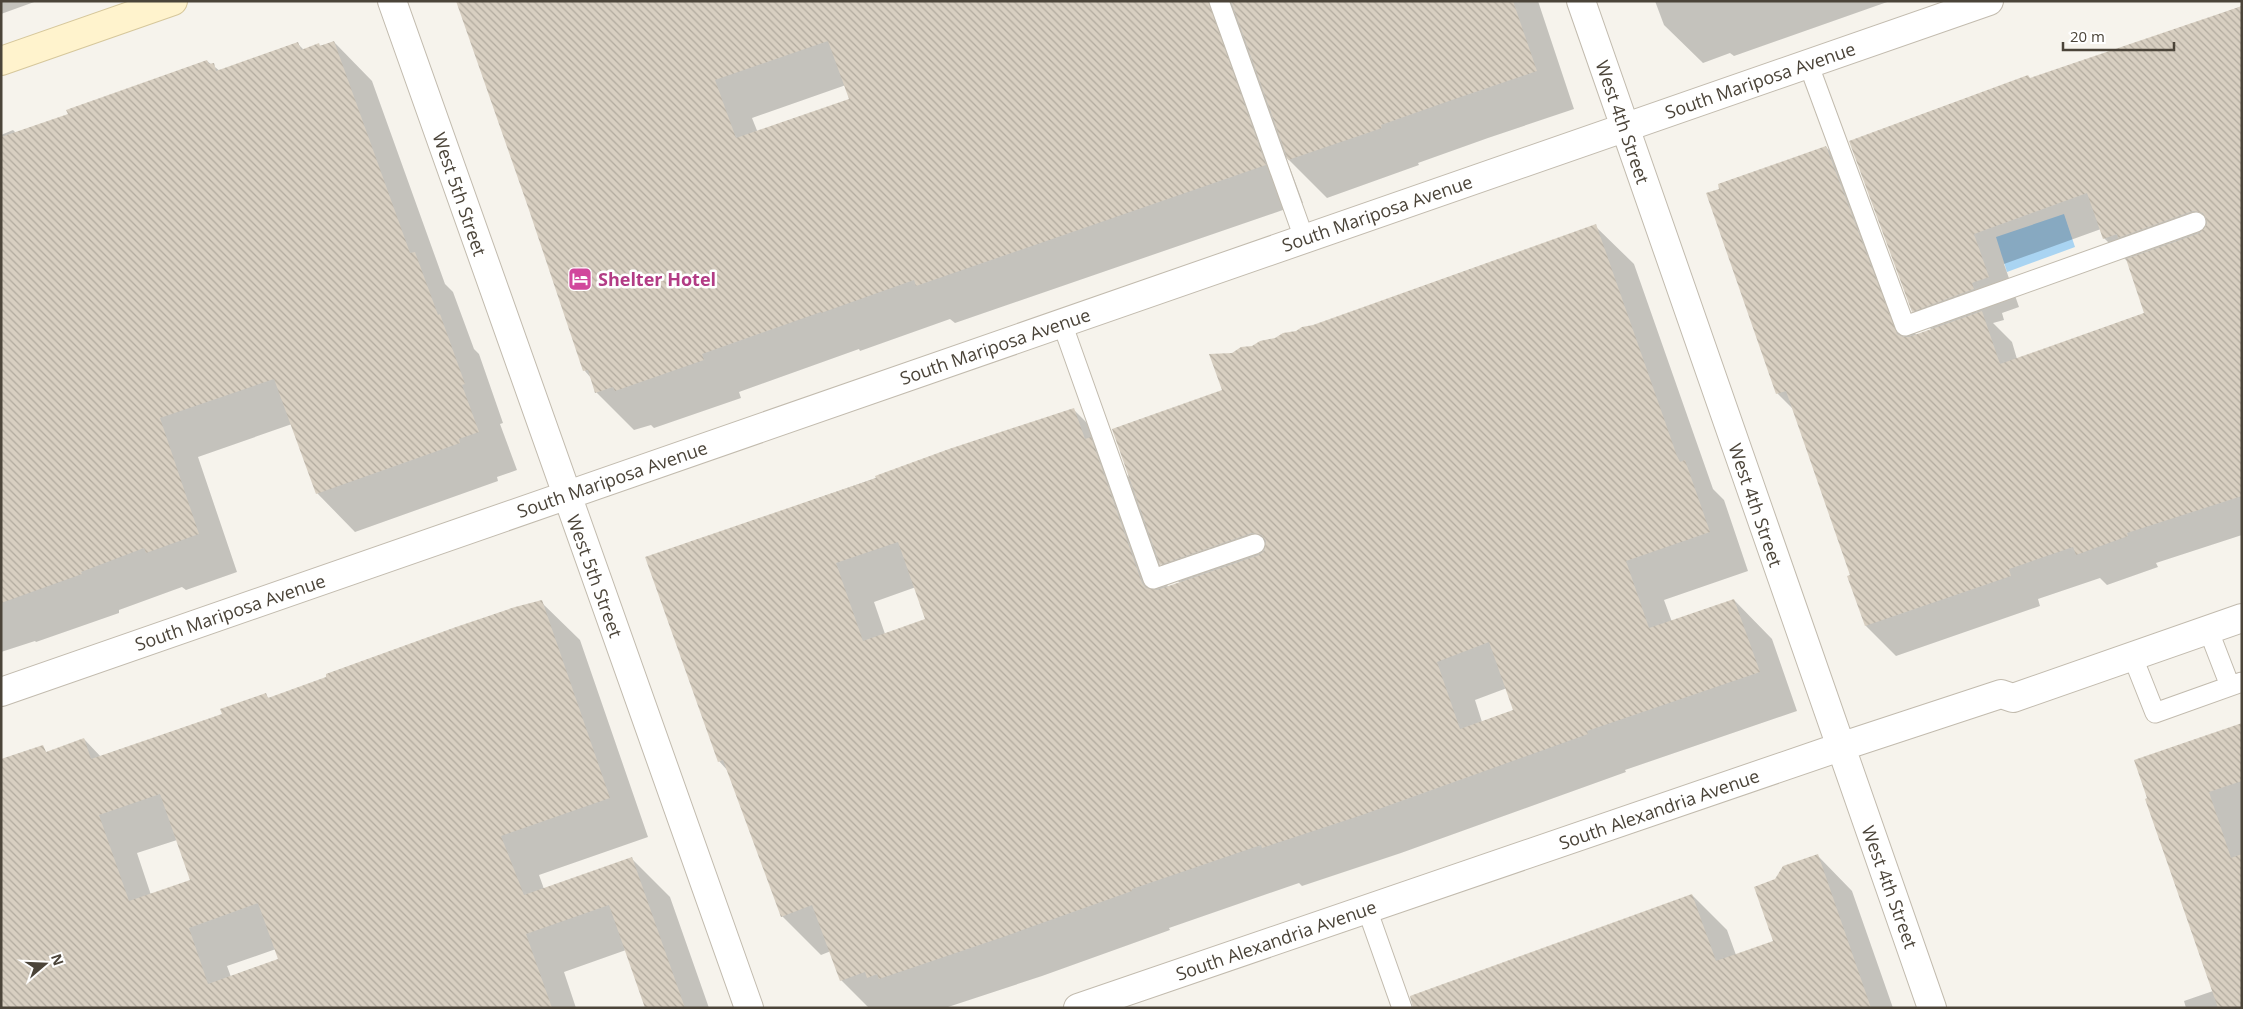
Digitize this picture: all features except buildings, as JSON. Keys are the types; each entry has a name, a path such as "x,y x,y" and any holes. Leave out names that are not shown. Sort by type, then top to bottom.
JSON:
{"main road":[{"path":"1,61 172,1"}],"street":[{"name":"West 5th Street","path":"392,1 749,1008"},
{"name":"West 4th Street","path":"1581,1 1932,1008"},
{"name":"South Mariposa Avenue","path":"1,692 1989,1"},
{"name":"South Alexandria Avenue","path":"1078,1008 1840,747 2001,694 2013,698 2242,618"}],"lane":[{"path":"1219,1 1304,238"},
{"path":"1808,63 1905,326 2196,222"},
{"path":"1062,323 1153,579 1255,544"},
{"path":"2132,655 2155,713 2236,684 2208,630"},
{"path":"1367,909 1402,1008"}],"water":[{"path":"2064,214 2075,247 2007,272 1996,237"}],"place":[{"name":"Shelter Hotel","path":"580,279"}]}
